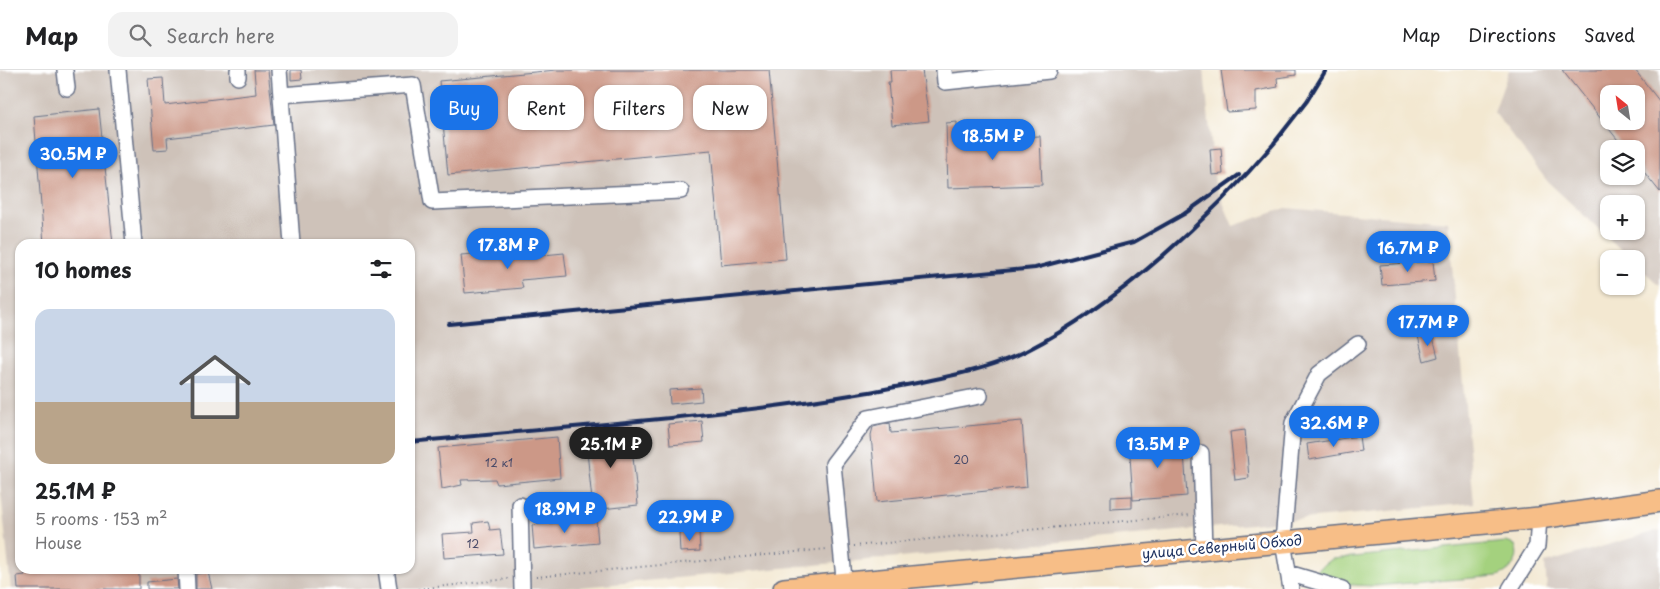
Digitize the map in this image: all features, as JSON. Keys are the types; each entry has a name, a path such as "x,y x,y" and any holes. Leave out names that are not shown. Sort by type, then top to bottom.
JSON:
{"highway":[{"name":"улица Северный Обход","path":"784,589 845,586 1204,549 1539,518 1660,501"}],"lane":[{"path":"65,70 66,88"},
{"path":"118,70 134,239"},
{"path":"279,70 292,239"},
{"path":"944,70 945,82 1049,71"},
{"path":"281,95 413,85 432,202 681,191"},
{"path":"1291,589 1283,542 1293,424 1319,374 1358,344"},
{"path":"845,586 833,464 868,418 980,396"},
{"path":"1201,453 1204,549"},
{"path":"520,506 522,584"},
{"path":"1510,589 1537,546 1539,518"},
{"path":"1288,573 1342,589"},
{"path":"186,574 187,589"},
{"path":"387,574 389,589"}],"path":[{"path":"418,589 522,584 841,547 1203,514"}],"shaded area":[{"path":"0,70 1204,70 1215,184 1233,226 1286,208 1448,222 1474,503 560,589 11,589 0,484"},
{"path":"1509,70 1660,70 1660,286 1645,272 1645,250 1621,250 1611,240 1645,240 1645,195 1600,195 1600,230 1548,182 1494,112"},
{"path":"1660,530 1660,589 1547,589 1545,563"}],"green space":[{"path":"1506,542 1515,545 1517,550 1516,560 1511,568 1498,576 1374,586 1334,582 1320,576 1316,571 1332,559"}],"building":[{"path":"254,70 268,70 274,125 167,138 168,149 154,150 148,79 163,78 165,105 256,94"},
{"path":"291,70 301,70 302,79 291,80"},
{"path":"556,70 769,70 786,259 721,265 711,150 448,175 444,130 498,130 498,85 439,85 439,81"},
{"path":"890,70 922,70 929,121 892,125 888,82 891,82"},
{"path":"1221,70 1296,70 1296,75 1277,78 1278,87 1256,91 1256,110 1227,112"},
{"path":"1562,70 1635,70 1660,102 1660,192 1645,173 1645,140 1618,140 1610,130 1645,130 1645,85 1600,85 1600,118"},
{"path":"99,109 112,239 44,239 34,116"},
{"path":"957,122 957,139 1040,136 1042,185 948,188 946,123"},
{"path":"1221,148 1223,174 1212,175 1210,149"},
{"path":"522,250 523,257 564,253 567,276 521,280 523,288 465,293 461,255"},
{"path":"1433,261 1435,281 1382,285 1380,265"},
{"path":"1432,333 1438,357 1424,361 1418,336"},
{"path":"701,388 702,401 670,404 669,390"},
{"path":"702,421 704,442 670,445 668,424"},
{"path":"1022,421 1027,487 877,502 871,435 873,427 890,423 891,433"},
{"path":"630,428 638,505 593,510 585,432"},
{"path":"1245,430 1249,478 1235,480 1230,432"},
{"path":"1359,436 1361,451 1309,460 1307,444"},
{"path":"557,437 560,478 497,484 495,479 461,480 462,485 442,489 438,448"},
{"path":"1183,438 1187,496 1133,500 1129,442"},
{"path":"1132,496 1132,508 1111,509 1111,497"},
{"path":"596,519 598,543 534,549 532,525"},
{"path":"488,521 490,530 500,529 503,554 444,558 442,534 474,532 473,523"},
{"path":"699,531 700,551 680,552 679,533"},
{"path":"139,574 139,589 18,589 17,576"},
{"path":"196,574 208,574 212,589 196,589"},
{"path":"177,579 178,589 147,589 147,582"}],"railway":[{"path":"1274,143 1307,101 1326,70"},
{"path":"415,442 694,416 807,402 925,382 989,366 1026,351 1061,331 1129,284 1162,257 1223,199 1278,139"},
{"path":"449,324 1035,268 1134,242 1184,214 1239,175"}]}
